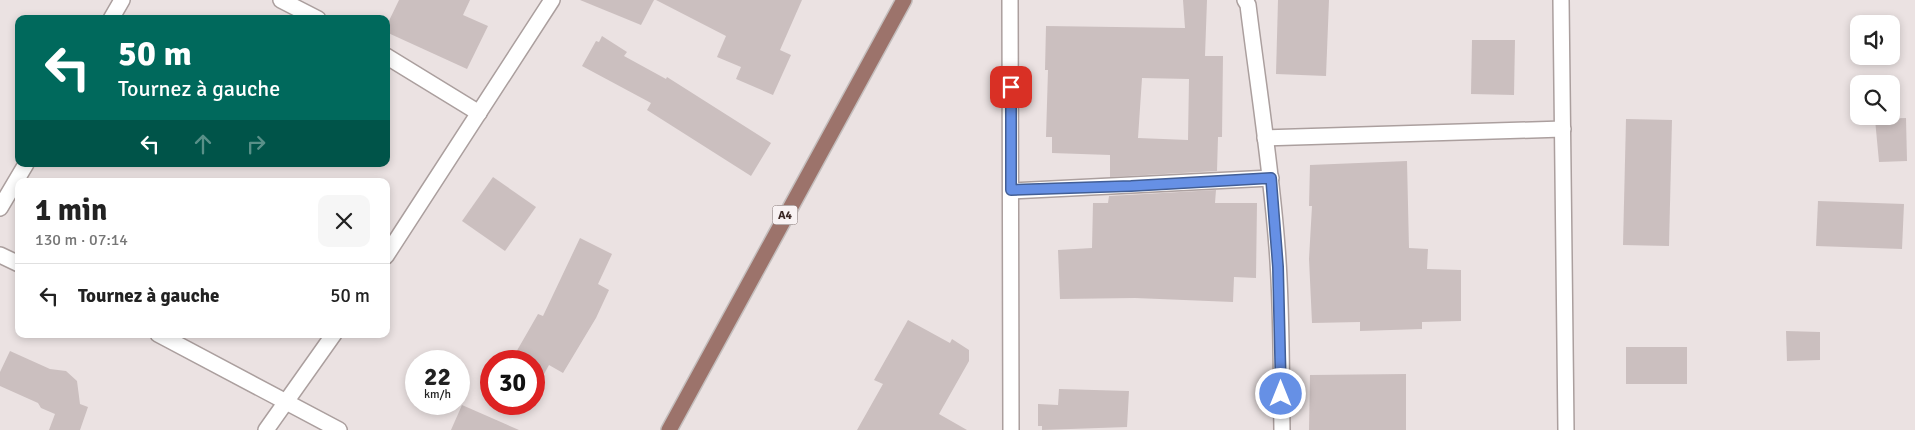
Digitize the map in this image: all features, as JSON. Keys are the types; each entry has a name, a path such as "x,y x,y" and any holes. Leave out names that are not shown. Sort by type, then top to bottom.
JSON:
{"main road":[{"name":"A4","path":"669,430 904,0"}],"street":[{"path":"113,15 122,0"},
{"path":"280,0 310,15"},
{"path":"390,250 552,0"},
{"path":"1010,0 1011,430"},
{"path":"1245,0 1248,5 1271,178 1278,249 1282,430"},
{"path":"1561,0 1566,430"},
{"path":"390,58 479,113"},
{"path":"1265,138 1563,129"},
{"path":"18,178 24,167"},
{"path":"1011,190 1131,186 1271,178"},
{"path":"0,208 15,183"},
{"path":"0,255 15,262"},
{"path":"166,338 340,430"},
{"path":"266,430 331,338"}],"building":[{"path":"399,0 470,0 463,15 488,26 467,69 390,34 390,19"},
{"path":"580,0 654,0 641,25"},
{"path":"656,0 802,0 780,50 791,55 773,95 736,79 741,67 717,57 726,36"},
{"path":"1183,0 1207,0 1205,56 1223,56 1222,137 1218,137 1217,171 1110,177 1110,155 1052,153 1052,137 1046,137 1048,70 1045,70 1046,26 1185,28","holes":["1142,78 1189,79 1188,140 1138,138"]},
{"path":"1278,0 1329,0 1326,76 1276,74"},
{"path":"602,36 627,52 624,56 666,79 667,77 771,143 751,176 647,110 651,103 582,66 596,41 599,42"},
{"path":"1472,40 1515,40 1514,95 1471,94"},
{"path":"1900,118 1906,118 1907,161 1879,162 1876,125 1900,125"},
{"path":"1626,119 1672,120 1669,246 1623,245"},
{"path":"1407,161 1409,248 1428,249 1427,269 1461,270 1461,321 1422,322 1422,329 1360,331 1360,322 1312,323 1309,259 1312,206 1309,206 1310,165"},
{"path":"493,177 536,207 505,251 462,221"},
{"path":"1216,190 1215,203 1257,203 1256,278 1234,277 1233,302 1135,298 1060,299 1058,250 1092,248 1093,203 1108,203 1109,196"},
{"path":"1818,201 1904,204 1902,249 1816,246"},
{"path":"580,238 612,254 598,284 609,290 596,318 563,373 549,365 545,372 545,350 517,350 538,314 543,316"},
{"path":"908,320 950,343 952,339 969,350 969,361 939,414 967,430 857,430 883,384 874,380"},
{"path":"1786,331 1820,332 1820,360 1787,361"},
{"path":"1626,347 1687,347 1687,384 1626,384"},
{"path":"10,351 50,369 66,371 77,381 80,404 88,407 80,430 49,430 55,414 41,408 38,403 0,386 0,372"},
{"path":"1406,374 1406,430 1309,430 1310,375"},
{"path":"1059,389 1129,391 1127,427 1042,430 1042,426 1038,426 1038,404 1058,405"},
{"path":"470,409 480,413 480,415 485,415 519,430 451,430 458,415 470,415"}],"route":[{"path":"1011,87 1011,190 1131,186 1271,178 1278,249 1281,320 1281,394"}]}
